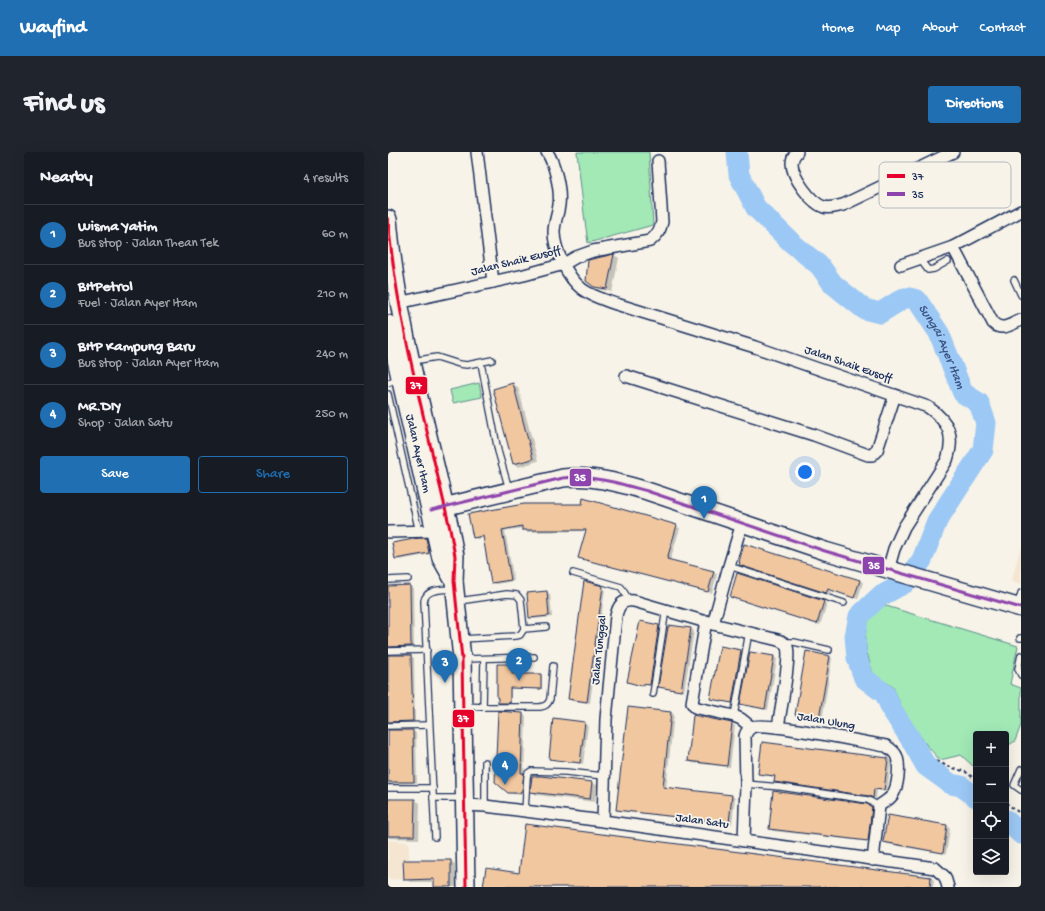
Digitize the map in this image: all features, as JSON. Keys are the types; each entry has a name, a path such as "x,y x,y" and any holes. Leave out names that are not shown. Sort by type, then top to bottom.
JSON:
{"main road":[{"name":"Jalan Ayer Itam","path":"388,219 390,261 398,303 398,358 394,380 418,488 438,508"},
{"name":"Jalan Ayer Itam","path":"388,324 438,508 455,556 455,591 462,659 466,887"},
{"path":"438,508 563,478 594,478 647,490 825,551 926,581 1020,603"},
{"name":"Jalan Ayer Itam","path":"438,508 428,532 455,591"}],"street":[{"path":"477,152 493,282"},
{"path":"546,152 554,169 560,195 554,232 559,256 564,264"},
{"path":"797,152 793,159 792,169 800,186 813,200 825,208 843,205 879,188"},
{"path":"932,162 953,152"},
{"name":"Jalan Shaik Eusoff","path":"398,303 493,282 564,264 576,257 594,251 650,241 657,236 662,222 658,161"},
{"path":"901,265 953,247 1021,211"},
{"path":"953,247 993,323 1000,328 1004,328 1021,320"},
{"name":"Jalan Shaik Eusoff","path":"564,264 568,273 582,289 595,296 613,303 756,347 928,407 938,414 945,422 950,432 950,450 947,460 904,527 894,549 892,571"},
{"path":"626,376 814,436 868,455 872,455 877,450 895,396"},
{"path":"742,523 709,623 692,703 698,708 734,716 741,719 751,727 747,730 744,736 746,784 744,842"},
{"path":"388,532 428,532"},
{"path":"628,600 784,642 787,647 788,662 778,727"},
{"name":"Jalan Tunggal","path":"603,821 606,719 616,616 620,604 628,600"},
{"name":"Jalan Ulung","path":"751,727 757,725 778,727 886,746 893,750 897,757 898,765 896,785 893,795 879,806"},
{"name":"Jalan Satu","path":"465,802 935,868 945,877 948,887"},
{"path":"873,860 879,806"}],"lane":[{"path":"919,258 928,270 934,269 948,261"},
{"path":"1014,280 1021,295"},
{"path":"398,358 433,357 467,365 492,360"},
{"path":"482,363 498,451 509,491"},
{"path":"388,394 401,413"},
{"path":"418,488 428,532"},
{"path":"728,566 844,603"},
{"path":"573,573 621,587 628,600"},
{"path":"388,580 408,579"},
{"path":"435,837 424,598 429,593 455,591 517,595 521,600 524,629 520,635 460,639"},
{"path":"652,694 666,609"},
{"path":"524,629 546,627"},
{"path":"734,716 749,632"},
{"path":"784,642 794,642 829,650"},
{"path":"388,651 427,650"},
{"path":"1021,655 1018,669 1021,675"},
{"path":"462,659 484,660 534,657"},
{"path":"483,707 484,660"},
{"path":"462,706 545,706 550,699 553,666"},
{"path":"388,726 429,725"},
{"path":"485,762 485,806"},
{"path":"1021,769 1014,785 1021,790"},
{"path":"524,811 527,777 528,773 531,771 566,772 604,776"},
{"path":"746,784 781,787 868,800 879,806"},
{"path":"388,788 432,788"},
{"path":"433,798 465,802"}],"path":[{"path":"937,761 966,772 973,778"},
{"path":"1009,805 1021,814"}],"shaded area":[{"path":"1021,547 1021,584 1011,581"},
{"path":"388,840 409,842 409,860 403,861 404,880 388,879"}],"green space":[{"path":"577,152 649,152 653,225 588,243"},
{"path":"479,383 482,397 453,403 450,390"},
{"path":"883,605 1018,646 1010,684 1021,688 1021,725 1015,741 1009,745 1009,731 973,731 973,766 961,755 940,760 928,747 904,713 893,687 873,674 865,639 867,620"}],"building":[{"path":"614,254 607,289 594,287 586,281 588,260"},
{"path":"513,383 533,459 513,464 493,389"},
{"path":"583,498 677,525 667,559 714,571 708,592 578,558 586,530 522,530 522,526 502,530 511,580 491,583 483,536 473,538 468,514 524,504 582,504"},
{"path":"426,538 429,553 395,559 392,543"},
{"path":"744,544 860,580 854,598 828,589 826,593 739,565"},
{"path":"737,573 824,601 817,624 730,597"},
{"path":"584,581 603,586 587,702 568,699"},
{"path":"410,585 411,646 388,647 388,586"},
{"path":"547,591 549,616 529,618 527,593"},
{"path":"640,621 659,625 650,685 643,684 642,686 627,682"},
{"path":"669,625 691,628 681,691 658,687"},
{"path":"720,646 741,650 732,703 710,699"},
{"path":"806,651 830,656 819,719 795,715"},
{"path":"750,652 774,656 765,709 740,704"},
{"path":"388,655 411,655 413,721 388,722"},
{"path":"497,664 512,664 512,674 541,674 541,689 510,688 510,703 498,703"},
{"path":"628,707 671,712 663,787 732,795 729,823 616,810"},
{"path":"498,711 523,713 521,773 524,773 522,791 520,793 508,793 495,782"},
{"path":"693,715 732,723 727,766 688,761"},
{"path":"553,718 585,722 580,763 549,759"},
{"path":"388,730 413,730 414,782 388,782"},
{"path":"762,742 888,758 884,790 874,789 873,798 869,796 774,782 775,776 758,774"},
{"path":"532,776 592,782 590,799 530,792"},
{"path":"773,791 867,804 872,807 868,841 769,829"},
{"path":"388,799 415,799 414,836 388,836"},
{"path":"888,815 947,825 943,853 883,842"},
{"path":"525,824 931,877 930,887 483,887 486,868 519,873"},
{"path":"403,860 451,860 451,887 434,887 434,879 404,880"}],"waterway":[{"name":"Sungai Ayer Itam","path":"737,152 739,175 756,208 792,243 820,266 833,284 864,309 880,313 904,298 917,300 939,333 963,393 979,403 986,423 983,450 937,521 922,560 905,583 879,597 859,616 855,636 857,658 864,678 885,694 892,710 926,766 951,784 961,786 973,795"},
{"name":"Sungai Ayer Itam","path":"1009,823 1021,834"}],"transit line":[{"name":"37","path":"388,219 398,297 455,556 454,581 462,659 466,887"},
{"name":"35","path":"431,510 563,478 574,477 605,480 647,491 825,551 1021,608"}],"place":[{"name":"Wisma Yatim","path":"704,519"},
{"name":"BHPetrol","path":"519,681"},
{"name":"BHP Kampung Baru","path":"445,683"},
{"name":"MR.DIY","path":"505,785"}]}
